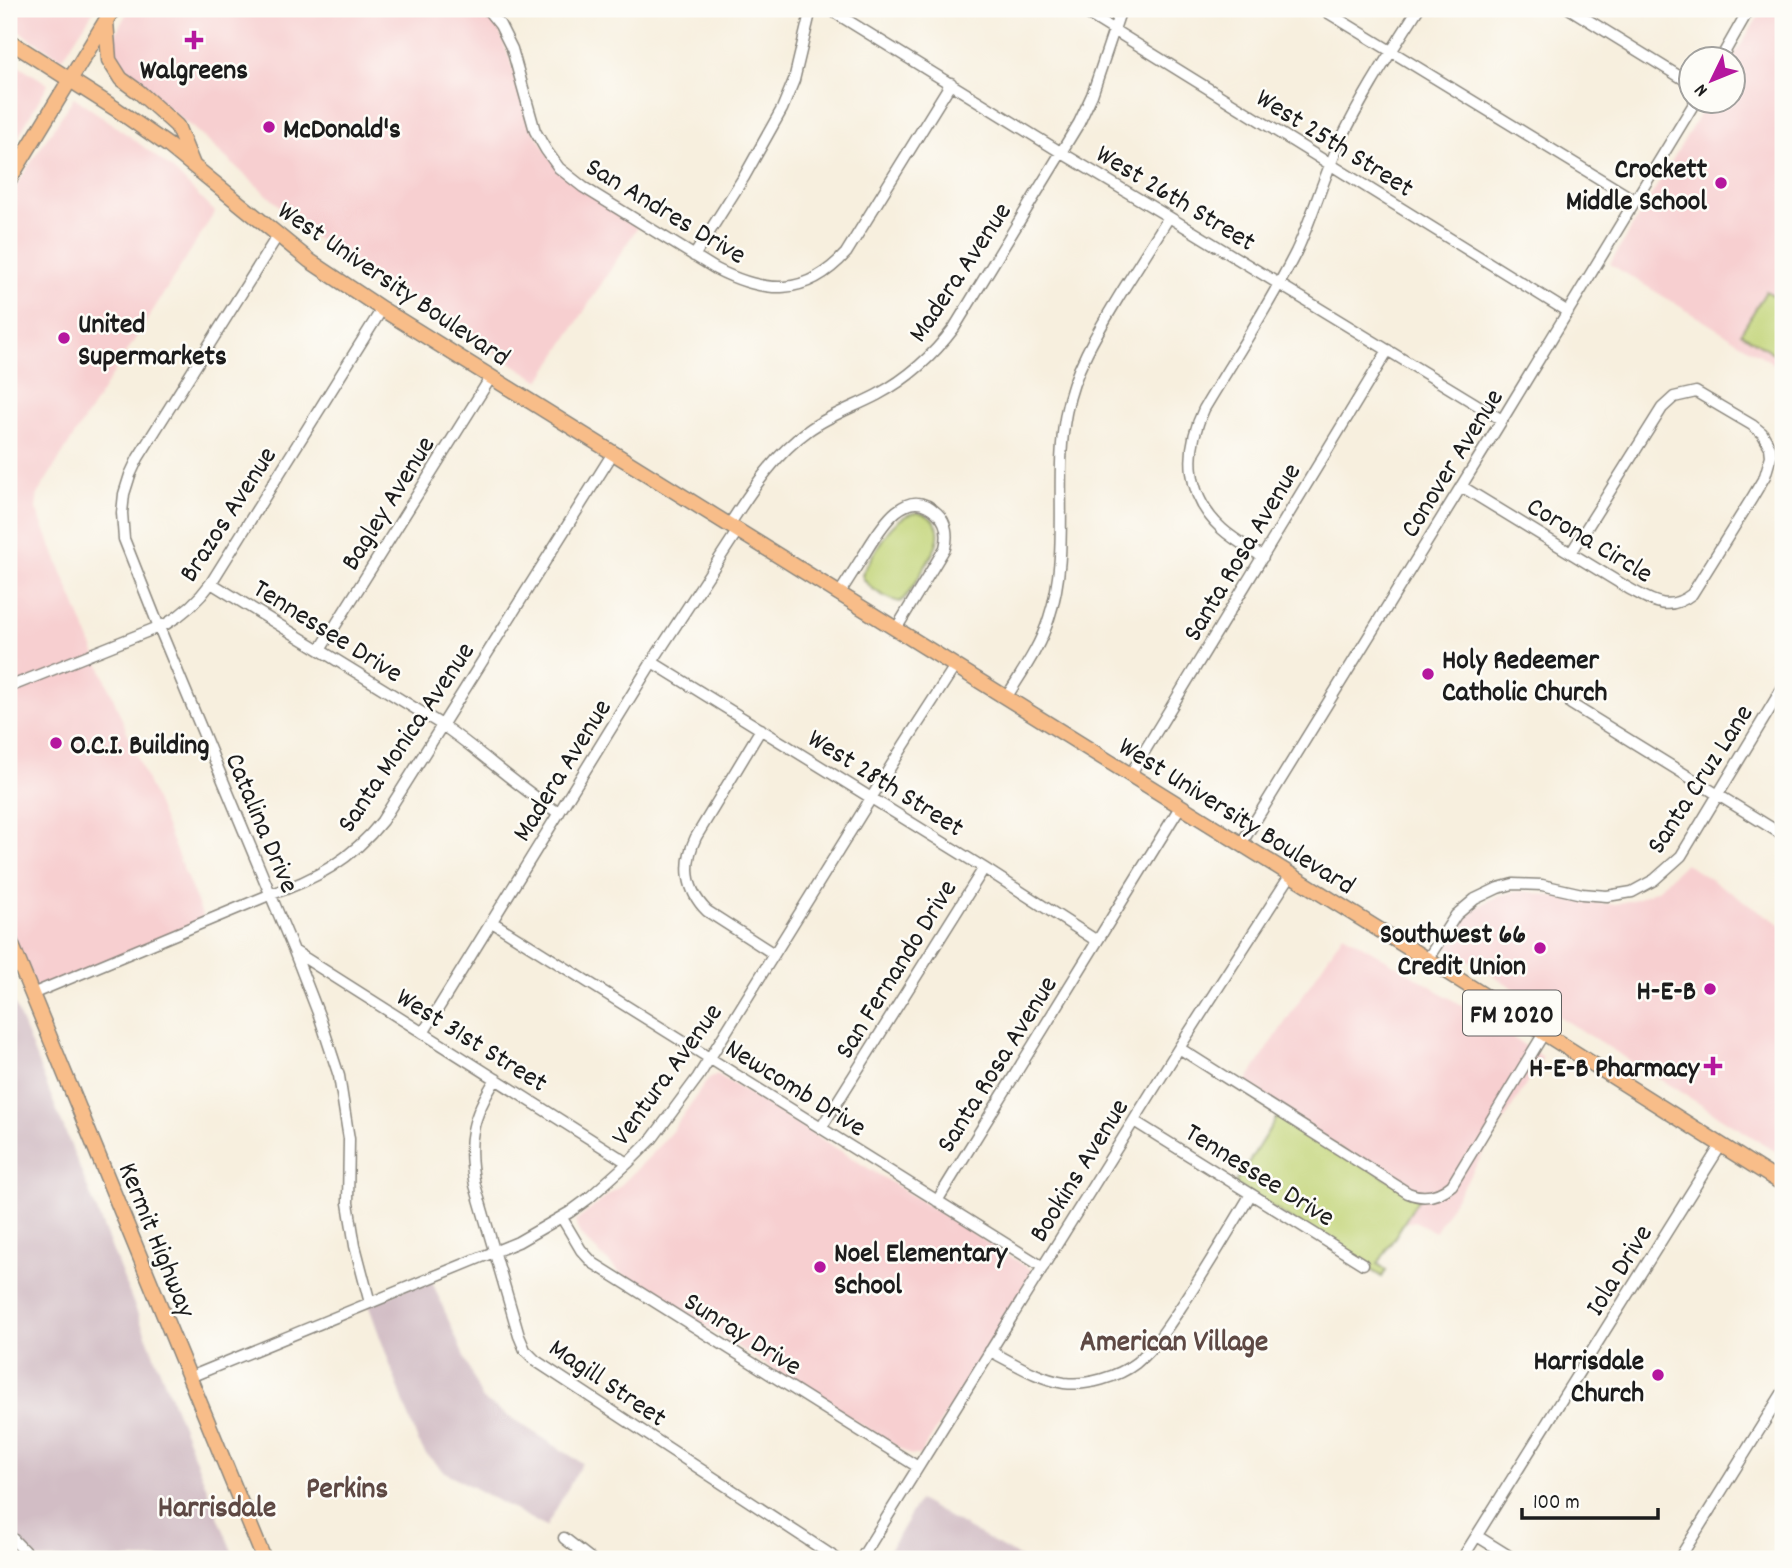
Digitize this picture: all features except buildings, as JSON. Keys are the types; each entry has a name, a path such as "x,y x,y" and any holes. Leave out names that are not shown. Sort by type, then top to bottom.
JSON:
{"main road":[{"path":"9,180 110,15"},
{"path":"110,15 109,60 121,79 177,125 193,166"},
{"name":"West University Boulevard","path":"9,41 169,146 328,274 382,309 1783,1184"},
{"name":"Kermit Highway","path":"9,938 264,1559"}],"street":[{"name":"San Andres Drive","path":"487,9 500,25 512,49 535,131 559,168 583,187 694,256 738,280 768,287 809,281 828,271 846,253 951,83"},
{"path":"694,256 744,177 782,109 794,80 811,9"},
{"name":"West 26th Street","path":"829,9 1502,420"},
{"name":"West 25th Street","path":"1080,9 1568,312"},
{"name":"Madera Avenue","path":"423,1033 768,468 797,440 824,421 875,396 917,369 938,349 962,317 1079,123 1092,95 1121,9"},
{"path":"1322,9 1636,201"},
{"path":"1263,558 1224,531 1203,505 1192,474 1192,440 1204,409 1278,284 1310,222 1330,164 1361,101 1418,9"},
{"path":"1570,9 1676,74"},
{"path":"1728,46 1749,9"},
{"name":"Conover Avenue","path":"1241,844 1687,116"},
{"path":"1006,698 1033,654 1049,619 1058,580 1061,547 1061,455 1066,412 1078,370 1098,331 1169,216"},
{"name":"Catalina Drive","path":"278,235 138,458 124,494 124,539 294,951 339,1076 349,1139 348,1203 355,1246 370,1303"},
{"name":"Brazos Avenue","path":"9,687 159,627 195,604 211,583 382,309"},
{"name":"Santa Rosa Avenue","path":"1130,775 1388,351"},
{"name":"Bagley Avenue","path":"320,650 491,377"},
{"name":"Corona Circle","path":"1461,486 1571,553 1651,601 1678,603 1692,594 1765,475 1771,456 1767,439 1752,425 1696,392 1674,397 1662,408 1571,553"},
{"name":"Santa Monica Avenue","path":"32,994 290,888 326,870 369,838 613,453"},
{"path":"839,594 890,516 909,505 930,507 945,526 945,548 896,629"},
{"name":"Tennessee Drive","path":"211,583 469,743 511,780 559,813"},
{"name":"West 28th Street","path":"652,662 1097,941"},
{"name":"Ventura Avenue","path":"190,1377 518,1242 562,1218 628,1163 652,1139 698,1077 955,666"},
{"name":"Santa Cruz Lane","path":"1427,960 1451,920 1475,899 1498,888 1513,884 1542,885 1595,896 1619,895 1643,887 1665,871 1681,856 1783,687"},
{"path":"1571,704 1783,835"},
{"path":"761,729 696,837 688,856 688,876 694,895 707,911 774,954"},
{"name":"Santa Rosa Avenue","path":"937,1200 1180,807"},
{"name":"San Fernando Drive","path":"821,1128 984,868"},
{"name":"Bookins Avenue","path":"860,1559 1179,1048 1290,876"},
{"name":"Newcomb Drive","path":"492,922 1043,1267"},
{"name":"West 31st Street","path":"294,951 628,1163"},
{"path":"1179,1048 1408,1193 1420,1197 1440,1194 1452,1185 1544,1033"},
{"name":"Magill Street","path":"496,1079 479,1108 472,1127 471,1165 521,1343 530,1356 837,1559"},
{"name":"Tennessee Drive","path":"1134,1121 1363,1264"},
{"name":"Iola Drive","path":"1462,1559 1721,1145"},
{"path":"990,1351 1034,1373 1065,1383 1092,1381 1125,1370 1144,1356 1172,1320 1251,1194"},
{"name":"Sunray Drive","path":"562,1218 581,1250 593,1263 918,1468"},
{"path":"1679,1559 1783,1392"},
{"path":"9,1535 32,1559"},
{"path":"1477,1536 1514,1559"},
{"path":"564,1538 591,1559"}],"shaded area":[{"path":"9,9 95,9 62,59 9,25"},
{"path":"129,9 488,9 496,20 537,136 551,158 640,223 540,381 315,238 193,128 127,77 113,59 114,36"},
{"name":"Crockett Middle School","path":"1763,9 1783,9 1783,369 1610,264 1699,116 1746,116 1746,46 1740,46"},
{"path":"9,59 48,84 9,153"},
{"path":"74,97 172,169 215,212 38,493 36,509 205,922 32,994 9,938 9,196"},
{"path":"1685,863 1783,926 1783,1156 1446,946 1453,931 1464,918 1475,908 1498,896 1526,891 1589,903 1615,904 1657,890"},
{"path":"1343,934 1543,1057 1435,1232 1415,1221 1403,1223 1419,1198 1242,1088"},
{"path":"9,990 235,1559 9,1559"},
{"name":"Noel Elementary School","path":"717,1074 1040,1275 1032,1271 1032,1277 920,1455 905,1452 621,1274 577,1229 576,1221 620,1186 650,1156 672,1131 708,1079"},
{"path":"431,1279 482,1399 582,1463 546,1527 443,1471 425,1453 417,1439 368,1304"},
{"path":"919,1500 1022,1559 884,1559"}],"green space":[{"path":"1766,291 1783,301 1783,359 1741,333"},
{"path":"918,512 936,523 938,540 913,586 900,602 878,592 862,575 892,526"},
{"path":"1280,1112 1419,1198 1378,1264 1386,1270 1382,1277 1235,1184"}],"place":[{"name":"Walgreens","path":"194,40"},
{"name":"McDonald's","path":"269,127"},
{"name":"Crockett Middle School","path":"1721,183"},
{"name":"United Supermarkets","path":"64,338"},
{"name":"Holy Redeemer Catholic Church","path":"1428,674"},
{"name":"O.C.I. Building","path":"56,743"},
{"name":"Southwest 66 Credit Union","path":"1540,948"},
{"name":"H-E-B","path":"1710,989"},
{"name":"H-E-B Pharmacy","path":"1713,1066"},
{"name":"Noel Elementary School","path":"820,1267"},
{"name":"Harrisdale Church","path":"1658,1375"}],"district":[{"name":"American Village","path":"1174,1340"},
{"name":"Perkins","path":"347,1487"},
{"name":"Harrisdale","path":"217,1506"}]}
